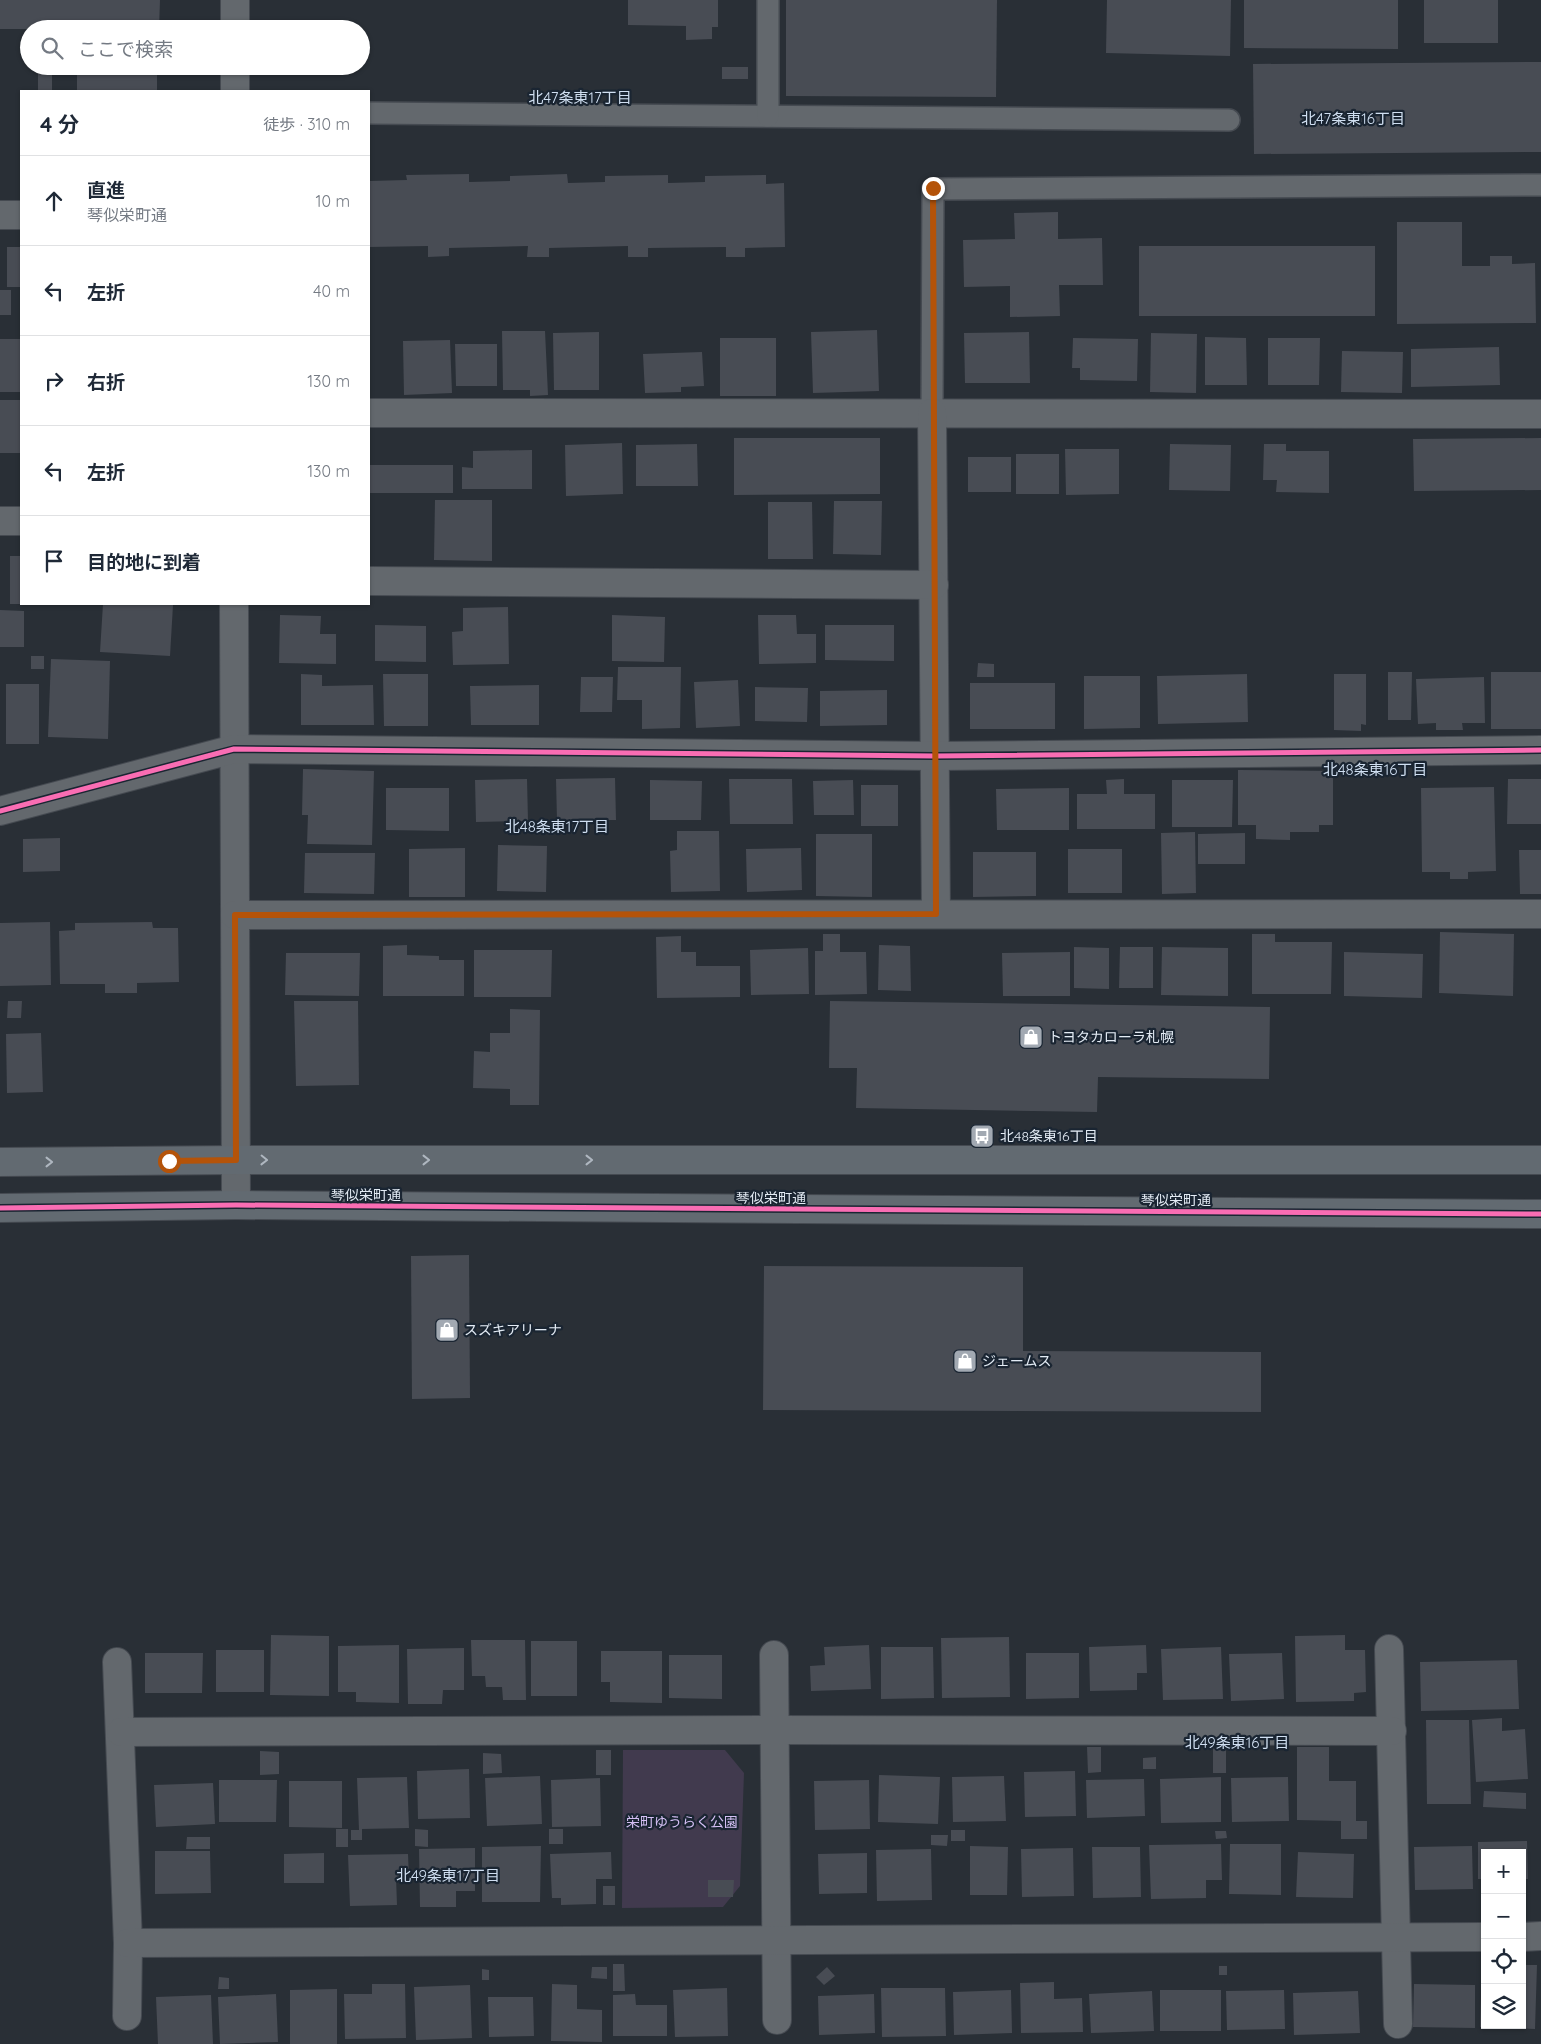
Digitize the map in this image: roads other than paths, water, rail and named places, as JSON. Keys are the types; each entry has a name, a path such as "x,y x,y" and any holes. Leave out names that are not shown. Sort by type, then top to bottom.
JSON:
{"street":[{"path":"235,0 235,20"},
{"path":"235,75 235,90"},
{"path":"0,215 20,215"},
{"path":"370,413 1541,414"},
{"path":"932,414 936,914"},
{"path":"0,521 20,521"},
{"path":"370,581 934,585"},
{"path":"234,605 236,1205"},
{"path":"0,811 234,749 934,756 1541,750"},
{"path":"235,915 1541,914"},
{"path":"0,1162 236,1160 1541,1160"},
{"name":"琴似栄町通","path":"0,1208 236,1205 1541,1214"},
{"path":"1389,1649 1398,2024"},
{"path":"774,1655 777,2020"},
{"path":"117,1662 128,1943 127,2016"},
{"path":"120,1732 1392,1731"},
{"path":"1526,1936 1541,1936"},
{"path":"128,1943 1481,1937"}],"lane":[{"path":"768,0 768,116"},
{"path":"370,112 1229,120"},
{"path":"932,414 933,188 1541,185"}],"place":[{"name":"トヨタカローラ札幌","path":"1031,1037"},
{"name":"北48条東16丁目","path":"982,1136"},
{"name":"スズキアリーナ","path":"447,1330"},
{"name":"ジェームス","path":"965,1361"}],"district":[{"name":"北47条東17丁目","path":"580,98"},
{"name":"北47条東16丁目","path":"1353,119"},
{"name":"北48条東16丁目","path":"1375,770"},
{"name":"北48条東17丁目","path":"557,827"},
{"name":"北49条東16丁目","path":"1237,1743"},
{"name":"北49条東17丁目","path":"448,1876"}],"park label":[{"name":"栄町ゆうらく公園","path":"682,1822"}]}
